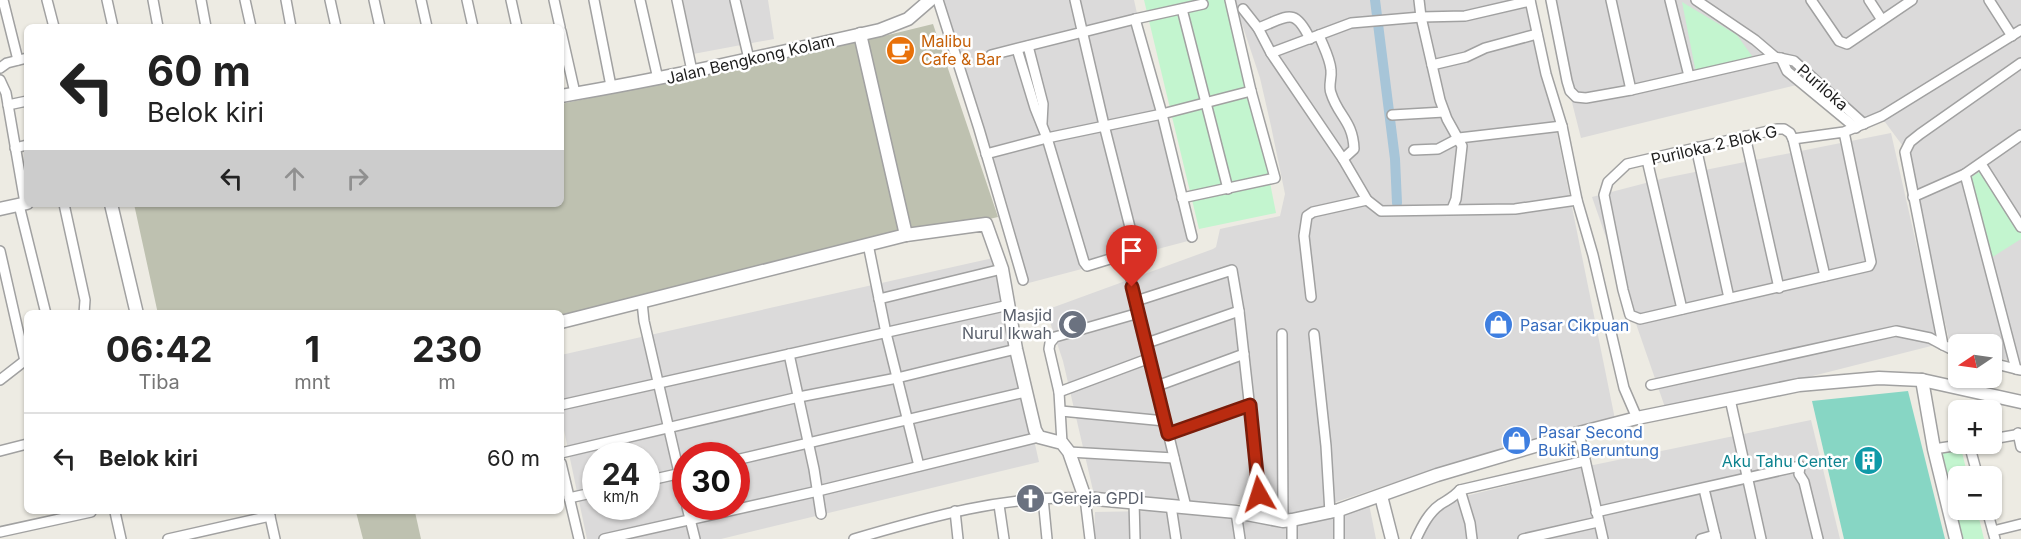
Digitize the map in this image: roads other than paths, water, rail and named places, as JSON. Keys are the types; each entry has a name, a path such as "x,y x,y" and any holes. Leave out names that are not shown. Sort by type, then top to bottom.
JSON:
{"street":[{"path":"0,68 7,63 22,59 3,0"},
{"path":"47,0 53,24"},
{"path":"108,0 112,24"},
{"path":"153,0 157,24"},
{"path":"201,0 205,24"},
{"path":"245,0 250,24"},
{"path":"286,0 290,24"},
{"path":"330,0 335,24"},
{"path":"374,0 379,24"},
{"path":"421,0 426,24"},
{"path":"467,0 472,24"},
{"path":"511,0 516,24"},
{"path":"554,0 560,24"},
{"path":"594,0 611,86"},
{"path":"640,0 658,79"},
{"path":"677,0 692,71"},
{"path":"735,0 749,59"},
{"name":"Jalan Bengkong Kolam","path":"564,95 658,79 860,34 901,22 930,0"},
{"path":"938,0 1023,280"},
{"path":"1017,49 1047,138 1082,257 1087,266 1136,251 1075,0"},
{"path":"1182,198 1275,178 1251,91 1230,0"},
{"path":"1419,0 1420,17 1444,112 1462,146 1456,199 1452,208"},
{"path":"1563,0 1551,1 1567,81 1570,91 1576,97 1586,98 1631,90 1778,58"},
{"path":"1611,0 1631,90"},
{"path":"1670,0 1689,76"},
{"name":"Puriloka","path":"1696,0 1778,58 1794,61 1860,126"},
{"path":"1811,0 1839,41 1847,44 1912,0"},
{"path":"1869,0 1882,20"},
{"path":"1989,0 2012,36"},
{"path":"1271,53 1351,24 1420,17 1466,16 1530,1 1624,388 1636,418"},
{"path":"991,55 1203,4"},
{"path":"1182,9 1228,189"},
{"path":"1243,9 1258,28 1271,53 1343,159 1367,200 1381,211 1452,208 1515,209 1577,200"},
{"path":"1258,28 1290,16 1297,18 1314,37 1331,71 1329,83 1331,95 1352,133 1354,149 1343,159"},
{"path":"1135,19 1162,114 1192,237"},
{"path":"1860,126 1882,116 2021,30"},
{"path":"860,34 906,235"},
{"path":"1432,65 1466,57 1485,48 1537,34"},
{"path":"564,43 575,93"},
{"path":"1028,46 1043,104 1042,124"},
{"path":"1943,345 1912,197 1905,152 1910,142 2021,63"},
{"path":"0,80 4,86 8,105 24,204 0,209"},
{"path":"986,154 1251,91"},
{"path":"8,105 24,102"},
{"path":"1392,114 1444,112"},
{"path":"1414,150 1438,149 1459,138 1562,126"},
{"name":"Puriloka 2 Blok G","path":"1682,309 1640,319 1630,315 1604,195 1608,183 1627,164 1696,147 1784,129 1790,133 1793,140 1844,132 1860,126"},
{"path":"1647,160 1682,309 1867,268 1871,264 1844,132"},
{"path":"1912,197 1965,174 2021,135"},
{"path":"1745,136 1779,288"},
{"path":"1793,140 1825,276"},
{"path":"15,148 24,146"},
{"path":"1696,147 1729,298"},
{"path":"1981,164 2018,215 2021,227"},
{"path":"1965,174 2011,351 2019,370"},
{"path":"1311,297 1304,236 1307,216 1367,200"},
{"path":"25,207 45,310"},
{"path":"65,207 85,300 84,310"},
{"path":"112,207 135,310"},
{"path":"564,321 906,235 986,224 1005,219"},
{"path":"986,224 1002,268 1025,392 1039,437"},
{"path":"868,244 886,333 919,466"},
{"path":"0,251 24,352"},
{"path":"879,299 1002,268"},
{"path":"1136,300 1229,270 1233,273 1262,517"},
{"path":"1130,275 1186,507"},
{"path":"642,302 644,321 672,442"},
{"path":"564,404 1009,305"},
{"path":"1147,344 1239,311"},
{"path":"1090,539 1085,498 1066,448 1059,392 1049,349 1050,342 1054,338 1139,313"},
{"path":"1651,385 1896,331 1930,338 1948,348"},
{"path":"1282,334 1288,520 1292,539"},
{"path":"1314,334 1339,539"},
{"path":"2011,351 2021,345"},
{"path":"564,452 1016,349"},
{"path":"789,354 821,514"},
{"path":"1157,386 1244,354"},
{"path":"1059,392 1150,358"},
{"path":"0,380 24,362"},
{"path":"2002,366 2019,370"},
{"path":"854,539 955,511 1043,498 1134,501 1288,520 1334,512 1437,475 1636,418 1799,385 1841,380 1879,378 1922,380 2021,402"},
{"path":"1922,380 1934,449 1956,539"},
{"path":"750,457 1025,392"},
{"path":"1730,399 1761,539"},
{"path":"1168,434 1250,405"},
{"path":"1061,411 1165,422"},
{"path":"1579,433 1603,539"},
{"path":"2002,437 2020,434 2021,447"},
{"path":"750,506 1039,437 1066,448 1174,458"},
{"path":"0,451 24,445"},
{"path":"1934,449 1948,447"},
{"path":"1416,539 1433,510 1453,498 1460,490 1585,461"},
{"path":"1523,539 1597,517 1800,466 1798,474 1804,482 1818,539"},
{"path":"564,476 579,539"},
{"path":"1701,539 1715,537 1704,489"},
{"path":"1460,490 1470,523 1472,539"},
{"path":"569,498 582,495"},
{"path":"1381,496 1392,539"},
{"path":"1043,498 1047,539"},
{"path":"1134,501 1135,539"},
{"path":"999,505 1004,539"},
{"path":"1171,506 1176,539"},
{"path":"955,511 958,539"},
{"path":"1236,512 1240,539"},
{"path":"0,532 82,514"},
{"path":"115,514 121,539"},
{"path":"168,539 270,514 275,539"},
{"path":"604,539 690,520 695,539"},
{"path":"1990,520 1994,535 2021,524"}],"waterway":[{"path":"1375,0 1395,159 1397,203"}],"place":[{"name":"Malibu Cafe & Bar","path":"900,50"},
{"name":"Masjid Nurul Ikwah","path":"1073,324"},
{"name":"Pasar Cikpuan","path":"1499,325"},
{"name":"Pasar Second Bukit Beruntung","path":"1517,441"},
{"name":"Aku Tahu Center","path":"1869,461"},
{"name":"Gereja GPDI","path":"1031,498"}]}
